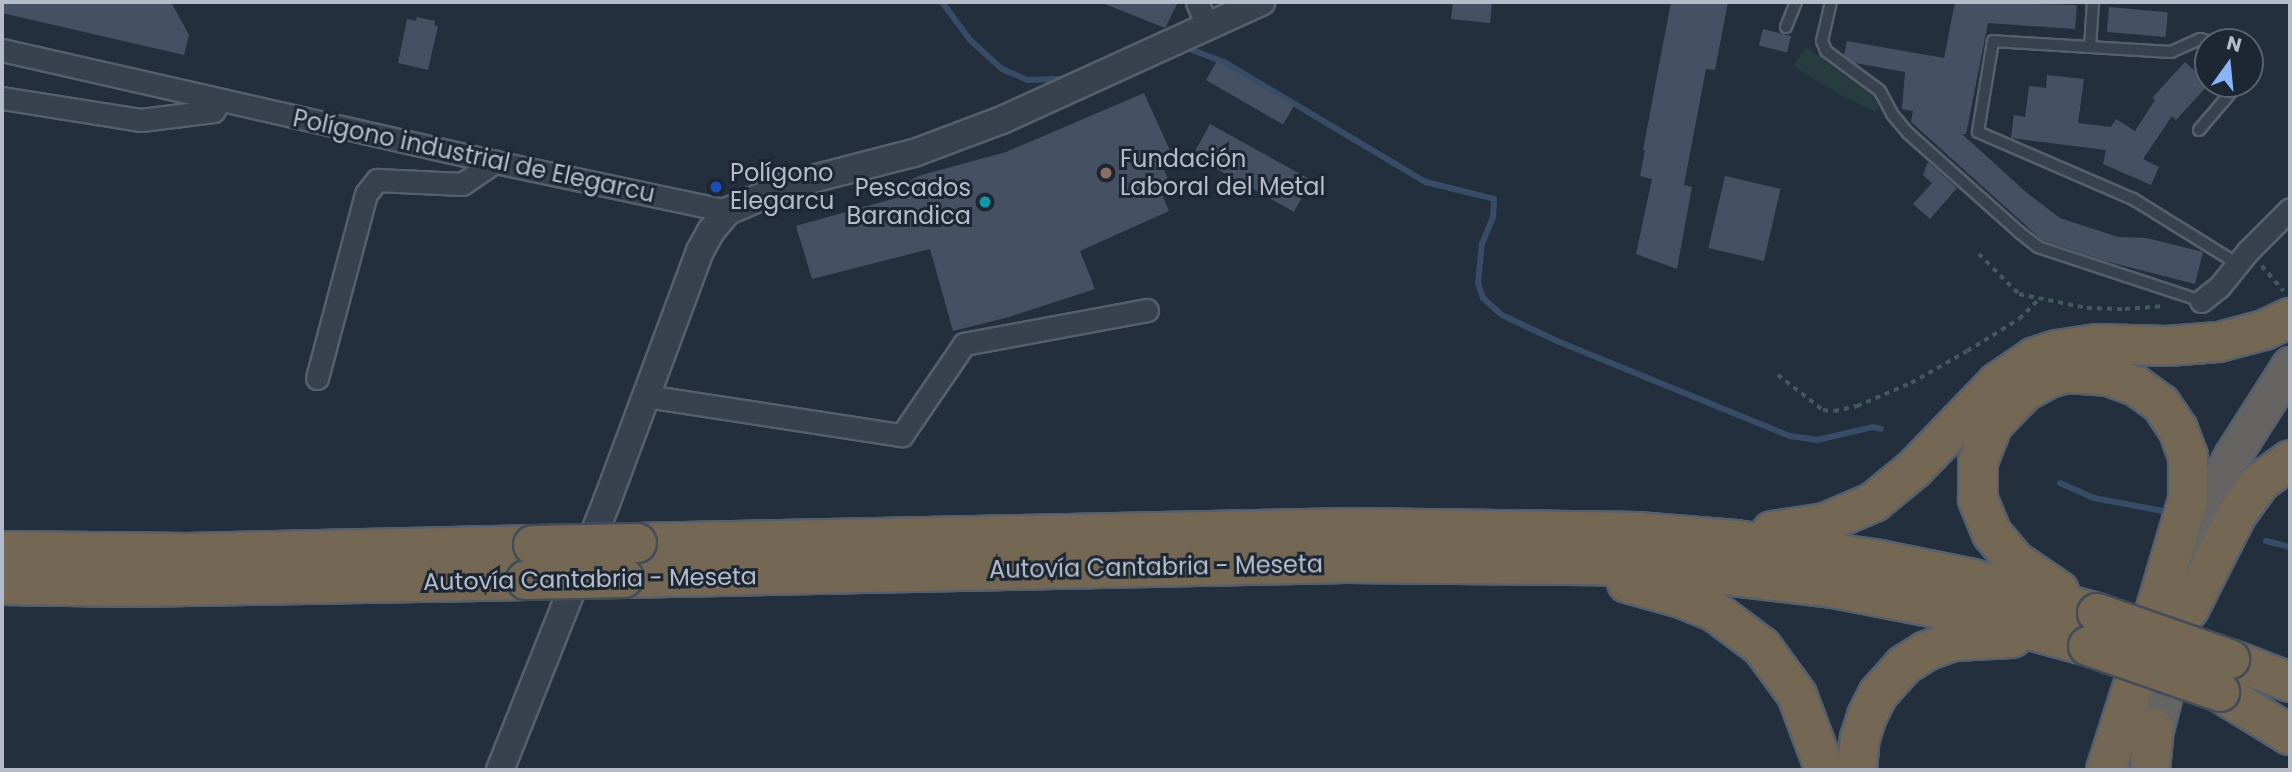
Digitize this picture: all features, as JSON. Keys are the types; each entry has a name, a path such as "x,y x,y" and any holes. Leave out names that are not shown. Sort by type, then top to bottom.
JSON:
{"highway":[{"path":"1638,533 1777,531 1807,528 1841,519 1874,502 1894,487 1997,383 2035,357 2057,350 2096,344 2167,346 2219,342 2256,332 2288,306"},
{"path":"2117,770 2141,658 2165,589 2199,513 2290,365"},
{"path":"2093,629 2004,550 1987,526 1976,490 1980,454 1998,416 2025,391 2049,377 2068,373 2108,376 2145,391 2167,412 2186,447 2189,472 2188,500 2105,770"},
{"path":"2144,770 2189,609 2239,488 2290,395"},
{"path":"2189,609 2212,559 2245,502 2267,475 2290,460"},
{"name":"Autovía Cantabria - Meseta","path":"2,585 144,587 529,563 637,543 1351,528 1638,533 1736,540 1880,560 1973,579 2093,629 2225,676 2290,682"},
{"path":"2,543 91,553"},
{"name":"Autovía Cantabria - Meseta","path":"2,551 529,563 624,578 1494,562 1640,568 1787,581 2093,629"},
{"path":"1494,562 1625,583 1693,602 1723,616 1762,647 1784,673 1802,706 1825,770"},
{"path":"1857,770 1860,738 1872,705 1894,675 1926,651 1954,641 2093,629"},
{"path":"2225,676 2290,669"},
{"path":"2225,676 2290,735"},
{"name":"Autovía Cantabria - Meseta","path":"2225,676 2290,720"},
{"path":"2150,770 2154,728"}],"street":[{"path":"1197,2 1207,26"},
{"path":"500,770 607,500 700,251 711,231 728,211 789,185 914,153 1002,120 1261,2"},
{"name":"Polígono industrial de Elegarcu","path":"2,50 495,162 728,211"},
{"path":"2,98 141,120 213,111 221,100"},
{"name":"Polígono industrial de Elegarcu","path":"317,378 366,194 377,180 462,184 495,162"},
{"path":"2201,301 2210,296 2290,209"},
{"path":"646,396 902,435 964,344 1147,310"}],"lane":[{"path":"1786,27 1796,2"},
{"path":"1831,2 1822,41 1826,51 1841,65 1880,91 1892,114 1908,134 2019,232 2038,247 2201,301"},
{"path":"2090,47 2093,2"},
{"path":"2194,42 2171,52 1993,41 1978,132 2133,199 2243,258"},
{"path":"2199,130 2226,98"}],"path":[{"path":"1979,254 2019,294 2039,299 2087,308 2125,309 2201,301"},
{"path":"2243,258 2288,306"},
{"path":"1778,375 1823,410 1835,411 1857,406 1910,383 1967,351 2019,319 2039,299"}],"green space":[{"path":"1806,47 1880,101 1876,112 1838,94 1793,66"}],"building":[{"path":"2,2 171,2 189,35 184,55 2,13"},
{"path":"1100,2 1178,2 1165,28"},
{"path":"1453,2 1492,2 1490,23 1451,19"},
{"path":"1671,2 1728,2 1715,70 1706,69 1684,185 1692,187 1677,269 1636,254 1652,179 1640,176 1643,150"},
{"path":"1955,2 2077,5 2075,29 1988,23 1966,134 1962,134 2027,193 2060,218 2118,237 2147,238 2203,252 2195,284 2105,261 2042,240 1911,122 1913,111 1902,109 1905,72 1855,63 1844,55 1847,41 1944,58"},
{"path":"2109,7 2168,12 2166,37 2107,32"},
{"path":"417,17 435,21 434,25 438,26 428,70 398,63 407,19 416,21"},
{"path":"1763,29 1791,36 1787,53 1759,45"},
{"path":"1217,61 1294,106 1283,125 1206,80"},
{"path":"2185,62 2194,70 2194,98 2196,98 2176,120 2172,116 2143,159 2159,167 2151,185 2103,164 2106,150 2011,138 2014,115 2025,117 2029,86 2046,88 2047,75 2084,79 2078,123 2111,127 2116,119 2135,131 2155,100 2152,98"},
{"path":"1144,93 1172,155 1160,161 1171,186 1160,190 1169,211 1080,251 1095,289 1009,317 953,331 930,249 812,279 796,226 910,194 907,183 918,176 1006,152"},
{"path":"1210,124 1311,180 1294,212 1193,155"},
{"path":"1928,162 1957,188 1930,219 1913,204 1932,183 1923,175"},
{"path":"1725,176 1781,189 1764,261 1708,248"}],"waterway":[{"path":"942,2 970,40 1002,69 1028,80 1064,79"},
{"path":"1185,47 1226,63 1426,182 1494,199 1493,217 1482,244 1478,282 1483,298 1502,315 1557,341 1790,436 1817,440 1873,427 1881,429"},
{"path":"2060,483 2094,498 2163,511"},
{"path":"2266,541 2290,547"}],"place":[{"name":"Fundación Laboral del Metal","path":"1106,173"},
{"name":"Polígono Elegarcu","path":"716,187"},
{"name":"Pescados Barandica","path":"985,202"}]}
